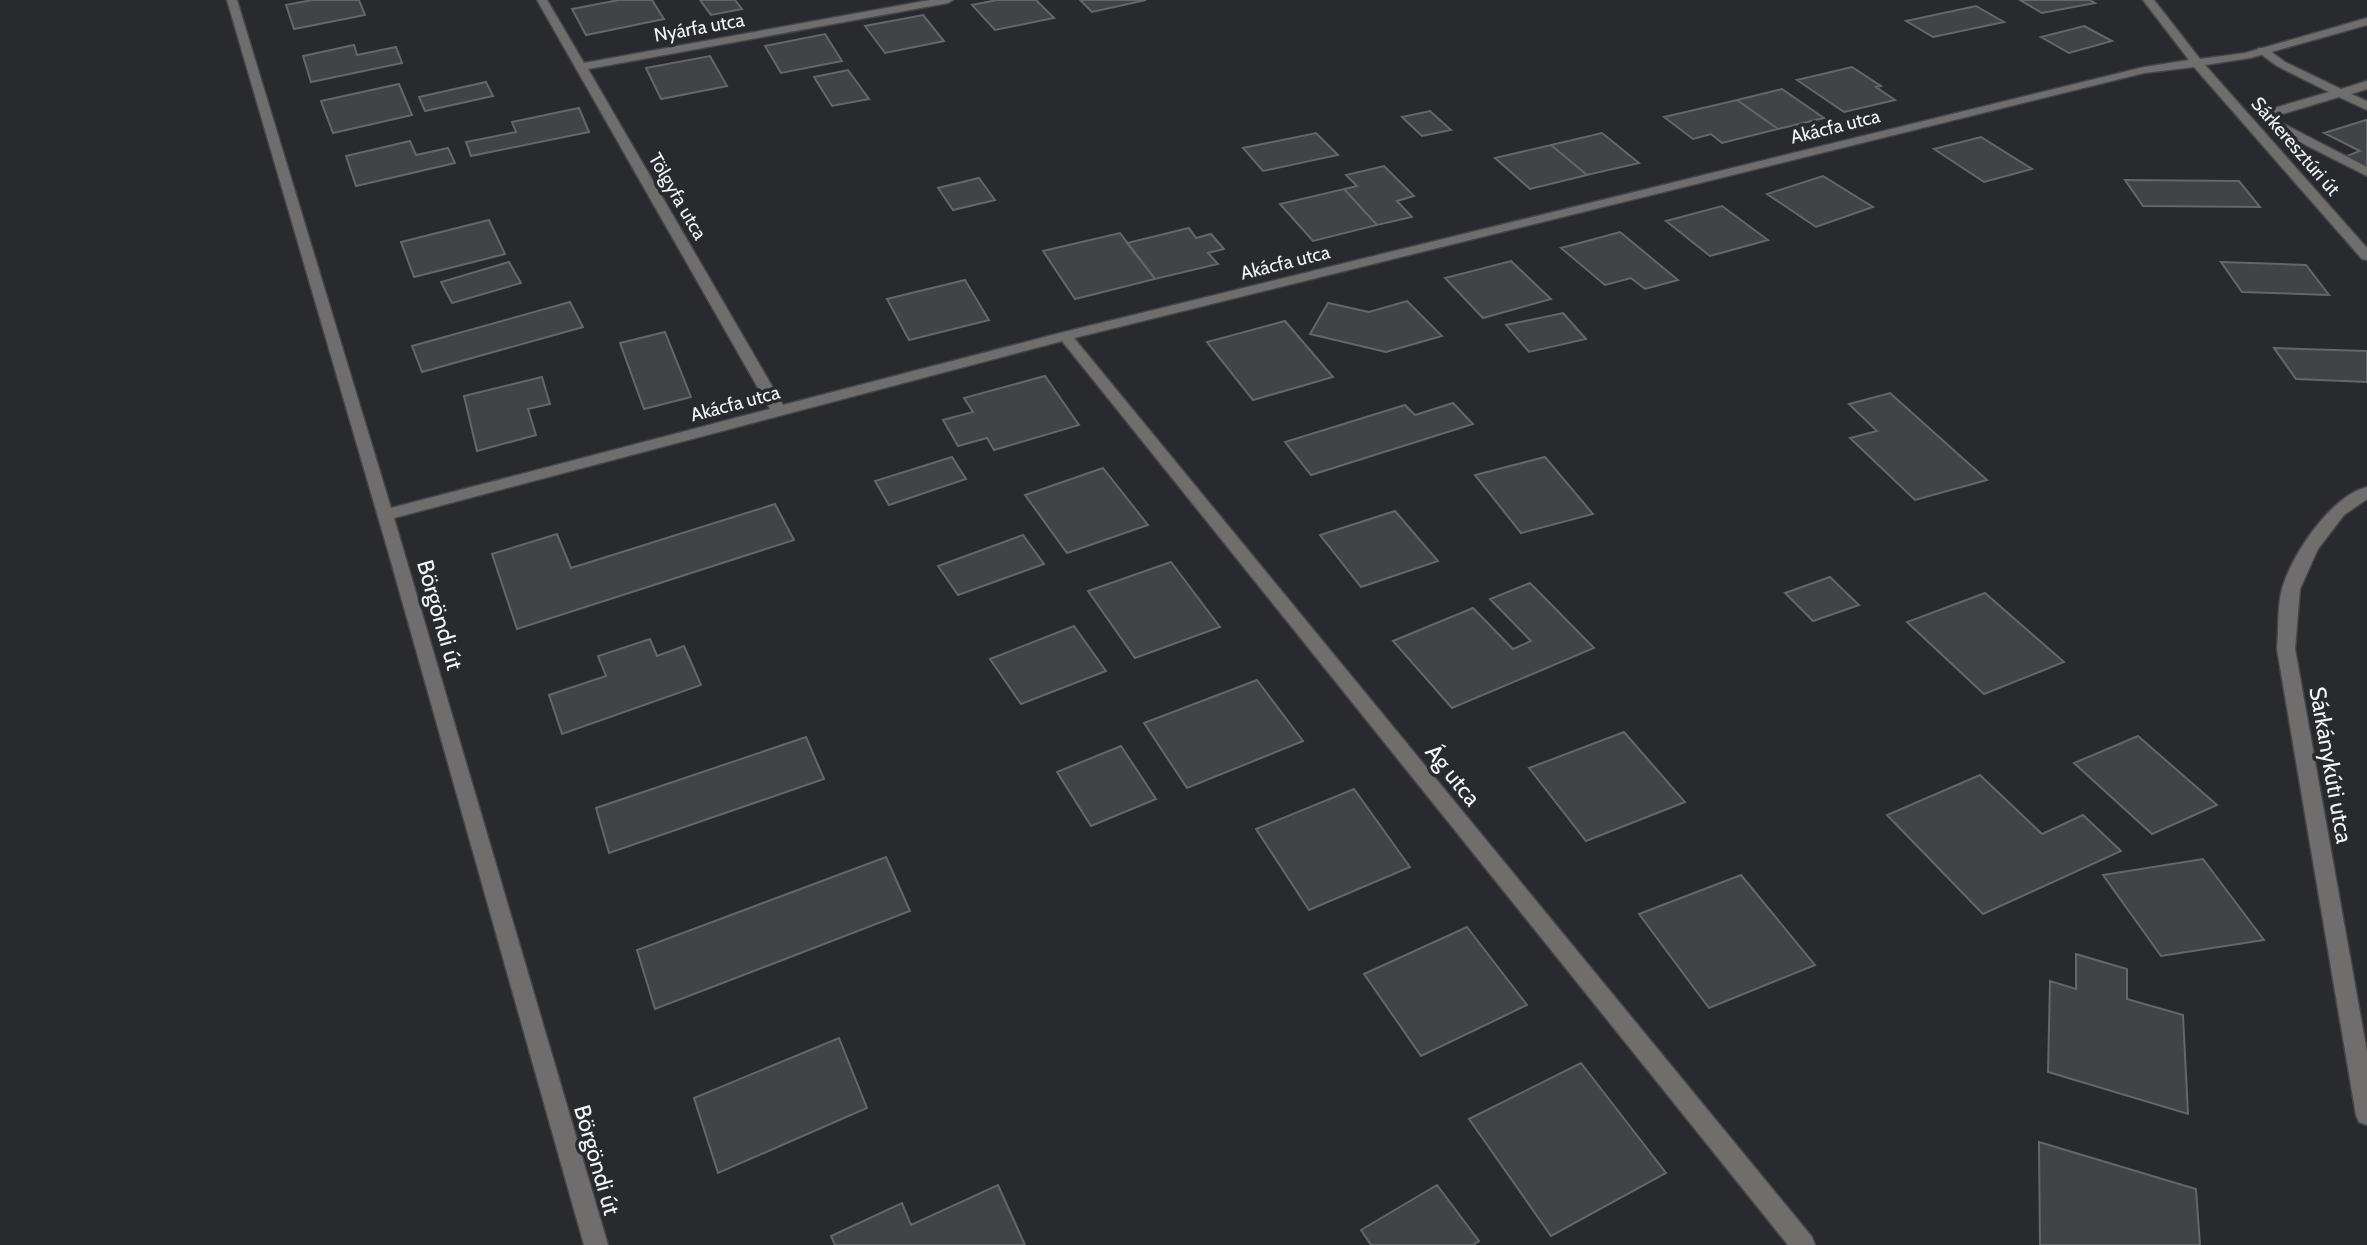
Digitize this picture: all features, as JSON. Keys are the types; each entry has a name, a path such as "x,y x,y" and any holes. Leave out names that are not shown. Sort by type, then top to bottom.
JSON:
{"street":[{"name":"Börgöndi út","path":"232,0 386,515 596,1245"},
{"name":"Tölgyfa utca","path":"542,0 779,411"},
{"name":"Nyárfa utca","path":"581,67 948,0"},
{"name":"Sárkeresztúri út","path":"2148,0 2197,63 2367,256"},
{"path":"2197,63 2246,56 2367,21"},
{"path":"2262,50 2281,64 2367,106"},
{"path":"2246,56 2281,64"},
{"name":"Akácfa utca","path":"386,515 1065,336 2144,70 2197,63"},
{"path":"2367,85 2275,111 2271,118 2278,126 2367,172"},
{"name":"Ág utca","path":"1065,336 1803,1245"},
{"name":"Sárkánykúti utca","path":"2367,492 2338,511 2311,547 2291,589 2286,649 2367,1115"}],"building":[{"path":"312,0 359,0 365,15 294,29 286,5"},
{"path":"619,0 652,0 664,19 586,35 572,9"},
{"path":"700,0 735,0 742,9 711,15"},
{"path":"997,0 1036,0 1054,18 995,30 972,5"},
{"path":"1080,0 1146,0 1092,12"},
{"path":"2020,0 2090,0 2095,3 2042,13"},
{"path":"1976,6 2004,22 1933,37 1906,21"},
{"path":"923,15 944,41 885,53 865,26"},
{"path":"2084,26 2112,41 2069,53 2041,37"},
{"path":"825,34 842,61 781,73 765,46"},
{"path":"354,45 357,55 396,47 402,63 311,82 303,56"},
{"path":"710,56 727,86 661,99 646,68"},
{"path":"1852,67 1881,86 1876,87 1895,100 1844,112 1797,80"},
{"path":"848,70 869,99 832,106 814,77"},
{"path":"486,82 493,96 425,111 419,97"},
{"path":"399,84 412,115 333,133 321,101"},
{"path":"1782,89 1824,118 1778,129 1737,100"},
{"path":"1737,100 1778,129 1722,143 1711,134 1693,139 1664,117"},
{"path":"579,108 589,132 471,156 466,142 516,132 512,122"},
{"path":"1430,111 1451,130 1422,136 1402,117"},
{"path":"2367,120 2367,173 2339,159 2360,151 2324,133"},
{"path":"1316,133 1338,155 1263,171 1243,148"},
{"path":"1602,133 1639,163 1587,175 1551,145"},
{"path":"1981,137 2032,169 1984,182 1934,149"},
{"path":"410,141 416,155 448,148 455,163 356,186 346,156"},
{"path":"1551,145 1587,175 1530,189 1495,158"},
{"path":"1384,166 1414,196 1397,201 1412,217 1377,225 1344,189 1357,186 1346,175"},
{"path":"1823,176 1873,207 1816,227 1767,194"},
{"path":"979,178 995,200 953,210 938,188"},
{"path":"2125,180 2239,181 2260,207 2143,206"},
{"path":"1344,189 1377,225 1313,241 1280,204"},
{"path":"1722,206 1768,240 1710,256 1666,221"},
{"path":"489,220 505,254 414,277 401,242"},
{"path":"1189,228 1196,238 1211,234 1224,249 1208,253 1218,264 1155,279 1127,243"},
{"path":"1620,232 1678,280 1645,289 1631,278 1605,285 1561,248"},
{"path":"1120,233 1155,279 1075,299 1043,251"},
{"path":"1511,261 1551,299 1483,318 1445,278"},
{"path":"509,262 521,283 452,303 441,282"},
{"path":"2221,262 2306,265 2329,295 2242,292"},
{"path":"965,280 989,320 909,340 887,299"},
{"path":"1407,301 1442,336 1386,352 1310,334 1328,303 1369,312"},
{"path":"570,302 583,327 422,372 412,346"},
{"path":"1563,313 1586,339 1529,352 1506,325"},
{"path":"1285,321 1333,377 1253,400 1207,342"},
{"path":"665,332 691,397 644,409 620,343"},
{"path":"2274,348 2367,351 2367,382 2296,379"},
{"path":"1045,376 1079,425 994,450 987,438 958,446 943,420 973,412 964,398"},
{"path":"542,377 550,404 528,409 536,435 477,451 464,396"},
{"path":"1890,393 1987,480 1915,500 1850,438 1877,431 1849,404"},
{"path":"1453,403 1473,424 1311,475 1285,442 1405,405 1415,415"},
{"path":"952,457 966,479 889,505 875,481"},
{"path":"1545,457 1593,514 1521,533 1475,475"},
{"path":"1103,468 1148,525 1067,553 1025,495"},
{"path":"775,504 794,540 517,629 492,554 557,534 571,568"},
{"path":"1395,511 1438,561 1361,587 1320,535"},
{"path":"1023,535 1044,564 958,595 938,566"},
{"path":"1171,562 1220,627 1135,658 1088,591"},
{"path":"1830,577 1859,605 1813,621 1785,593"},
{"path":"1530,583 1594,648 1452,708 1393,641 1473,608 1513,649 1531,641 1490,599"},
{"path":"1985,593 2064,662 1984,694 1907,622"},
{"path":"1074,626 1106,671 1021,704 990,659"},
{"path":"650,639 657,656 684,646 701,685 562,734 549,695 606,676 598,656"},
{"path":"1257,680 1303,741 1187,788 1144,723"},
{"path":"1624,732 1685,802 1586,841 1529,768"},
{"path":"2138,736 2217,805 2152,834 2074,763"},
{"path":"806,737 824,779 609,853 596,808"},
{"path":"1121,746 1156,799 1091,826 1057,772"},
{"path":"1980,775 2042,834 2083,815 2121,851 1983,914 1887,815"},
{"path":"1354,789 1410,867 1309,910 1256,829"},
{"path":"886,857 910,911 655,1009 637,950"},
{"path":"2203,859 2264,940 2161,956 2103,875"},
{"path":"1741,875 1815,965 1709,1008 1639,914"},
{"path":"1467,927 1527,1005 1421,1056 1364,974"},
{"path":"2076,954 2127,969 2127,999 2183,1015 2188,1114 2048,1072 2050,981 2076,989"},
{"path":"839,1038 867,1108 718,1173 694,1098"},
{"path":"1581,1063 1666,1173 1551,1236 1469,1119"},
{"path":"2039,1142 2196,1189 2200,1245 2040,1245"},
{"path":"998,1185 1025,1245 835,1245 831,1236 902,1203 911,1225"},
{"path":"1437,1185 1479,1241 1473,1245 1371,1245 1361,1230"}]}
